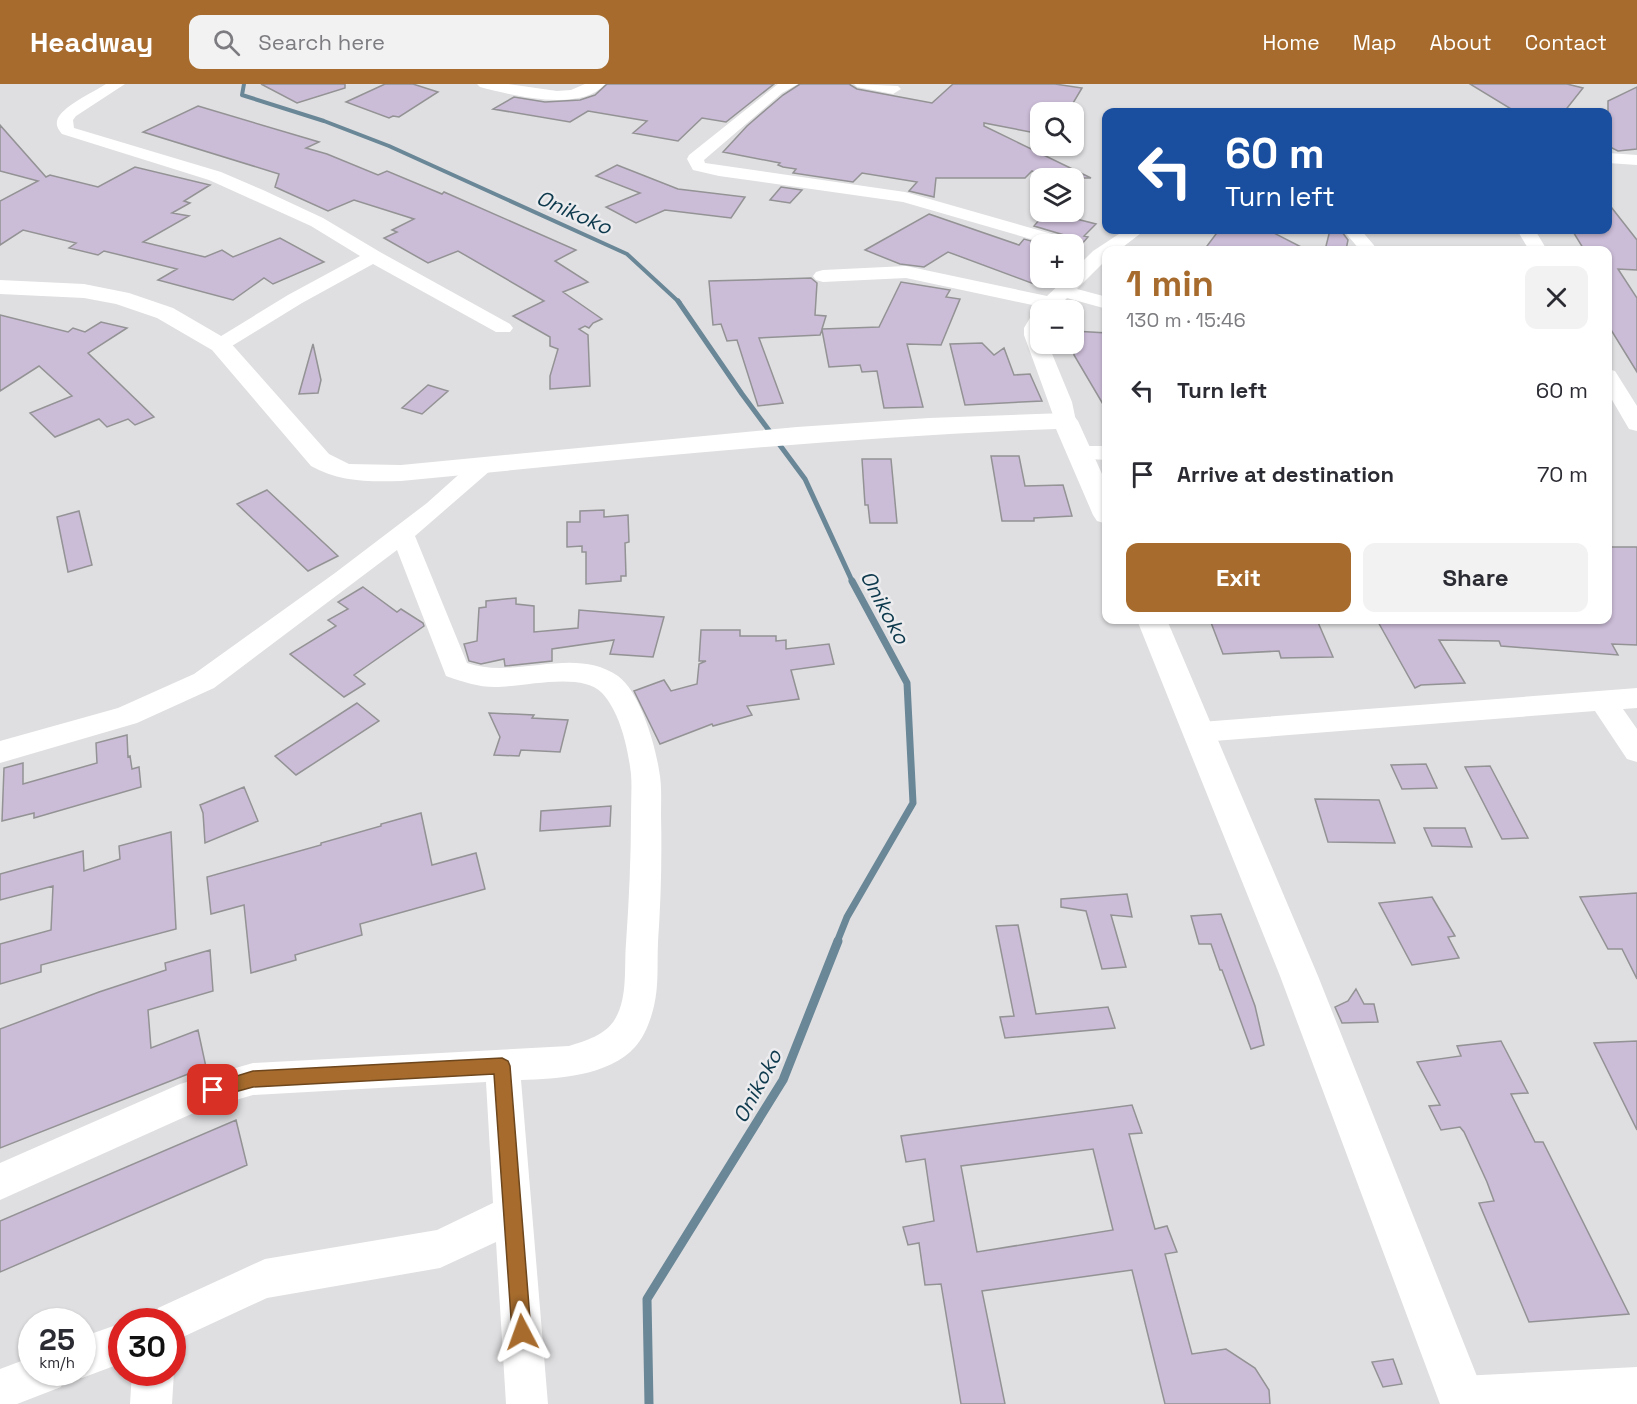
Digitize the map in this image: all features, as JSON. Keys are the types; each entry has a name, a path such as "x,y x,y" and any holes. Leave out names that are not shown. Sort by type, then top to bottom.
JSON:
{"main road":[{"path":"0,287 84,291 121,298 165,313 220,345 320,459 335,470 359,474 401,473 797,435 951,425 1065,422 1102,504"},
{"path":"1154,624 1201,732 1385,1194 1438,1341 1462,1400"}],"street":[{"path":"117,84 70,113 65,120 68,131 236,185 317,222 373,256 503,328"},
{"path":"485,84 565,97 580,94 597,84"},
{"path":"790,84 777,90 695,159 699,166 719,171 904,197 954,209 1034,234"},
{"path":"862,84 893,88"},
{"path":"1612,158 1637,160"},
{"path":"1113,246 1130,234"},
{"path":"1355,234 1366,246"},
{"path":"1054,300 1100,255 1084,250"},
{"path":"220,345 295,299 373,256"},
{"path":"823,276 906,272 1030,301"},
{"path":"1084,304 1102,303"},
{"path":"1042,354 1061,402 1065,422"},
{"path":"1612,382 1637,424"},
{"path":"1080,453 1102,453"},
{"path":"0,752 127,716 204,681 344,579 483,465"},
{"path":"0,1182 193,1096 253,1079 569,1062 600,1052 615,1043 630,1027 639,995 648,872 645,773 635,727 612,686 599,677 583,672 494,678 471,676 456,669 402,533"},
{"path":"1201,732 1637,698"},
{"path":"1603,702 1637,751"},
{"path":"502,1066 527,1404"},
{"path":"186,1316 265,1279 440,1248 513,1213"},
{"path":"0,1390 18,1383"},
{"path":"151,1404 152,1386"},
{"path":"1462,1400 1637,1388"}],"building":[{"path":"261,84 345,84 345,88 297,103"},
{"path":"385,84 413,84 438,92 399,117 389,118 346,102"},
{"path":"607,84 774,84 726,122 702,118 678,141 633,133 647,121 588,111 570,122 493,109 514,97 545,102 580,100 595,95"},
{"path":"800,84 849,84 857,89 932,103 953,84 1055,84 1082,88 1074,102 1030,102 1030,132 984,123 984,126 1030,148 1030,156 1046,156 1070,168 1030,168 1030,173 1025,178 936,178 934,197 909,191 917,182 862,173 853,182 793,173 796,169 778,165 780,163 723,152 747,126 783,95"},
{"path":"1470,84 1567,84 1583,88 1567,108 1509,108"},
{"path":"1637,87 1637,149 1618,151 1612,148 1612,108 1608,108 1608,101"},
{"path":"198,106 319,142 306,148 378,175 387,171 442,194 444,192 576,250 555,261 588,282 563,292 602,319 593,323 589,328 585,326 579,329 588,335 590,386 550,389 550,376 558,349 550,346 550,337 513,316 544,301 458,251 428,263 384,238 397,232 392,230 414,219 354,200 328,211 275,187 279,174 143,132"},
{"path":"0,125 46,177 50,175 98,187 135,167 210,185 184,201 190,203 172,213 189,216 143,242 205,257 222,250 233,257 280,238 324,262 273,284 264,278 233,300 158,280 177,269 104,251 98,255 69,248 76,243 23,230 0,245 0,201 38,181 0,171"},
{"path":"617,165 678,189 745,197 731,218 665,210 636,223 606,207 640,193 596,176"},
{"path":"781,187 802,190 790,203 770,200"},
{"path":"1612,208 1637,240 1637,270 1618,269 1637,298 1637,372 1612,331 1612,246 1582,246 1574,234 1612,234"},
{"path":"929,214 1019,245 1024,239 1030,241 1030,283 948,252 924,267 900,264 865,250"},
{"path":"1084,221 1096,224 1084,236 1084,234 1061,234 1034,226 1037,222"},
{"path":"1216,234 1276,234 1299,246 1207,246"},
{"path":"1329,234 1344,234 1348,240 1347,246 1326,246"},
{"path":"811,278 817,283 815,315 826,316 822,329 879,327 901,282 950,290 946,297 960,299 941,345 907,344 923,407 884,408 877,371 862,372 860,365 829,367 822,330 820,335 759,338 783,403 758,406 737,340 727,341 721,324 713,325 709,281"},
{"path":"0,315 68,332 73,328 85,332 101,322 127,328 88,353 154,417 135,425 128,419 107,427 99,419 55,437 30,413 72,396 39,366 0,391"},
{"path":"1084,332 1102,333 1102,403 1074,355 1084,354"},
{"path":"982,343 994,355 1004,348 1014,375 1030,374 1042,401 965,405 950,344"},
{"path":"313,344 321,380 318,393 299,394"},
{"path":"428,385 448,391 422,414 402,408"},
{"path":"991,456 1019,456 1025,486 1063,485 1072,516 1034,518 1034,521 1002,521"},
{"path":"862,459 891,459 897,523 870,523 868,505 865,505"},
{"path":"267,490 338,556 308,571 237,504"},
{"path":"604,510 604,517 628,515 629,542 625,543 626,576 621,576 621,581 586,584 586,552 582,552 582,546 567,547 567,522 580,522 580,511"},
{"path":"79,511 92,565 68,572 57,517"},
{"path":"1612,547 1637,547 1637,645 1612,644 1618,655 1501,646 1499,641 1439,640 1465,683 1421,685 1415,688 1379,624 1612,624"},
{"path":"363,587 397,612 401,609 423,623 424,626 354,675 365,684 344,697 290,654 336,626 328,620 348,609 338,602"},
{"path":"516,598 516,604 534,606 534,632 578,628 579,610 664,617 653,657 610,654 614,640 552,649 552,661 505,666 504,659 481,664 469,661 464,644 477,641 479,608 486,607 486,601"},
{"path":"1212,624 1319,624 1333,657 1281,658 1279,651 1223,654"},
{"path":"701,630 740,630 740,636 776,636 776,641 786,640 786,649 829,644 834,664 791,670 799,699 747,706 752,715 713,726 712,724 660,744 634,691 664,680 671,691 697,684 699,664 706,661 699,661"},
{"path":"357,703 379,721 296,775 275,756"},
{"path":"489,713 534,715 532,718 568,720 560,752 521,750 519,756 494,755 500,737"},
{"path":"127,735 128,757 130,756 132,769 139,767 141,787 34,818 34,813 2,821 4,768 23,763 23,784 97,763 96,743"},
{"path":"1426,764 1437,788 1402,789 1391,765"},
{"path":"1490,766 1528,838 1502,839 1465,767"},
{"path":"244,787 258,821 205,843 203,813 200,805"},
{"path":"1315,799 1379,800 1395,843 1328,842"},
{"path":"611,806 610,826 540,831 541,811"},
{"path":"421,813 432,865 476,853 485,889 360,924 362,935 295,955 296,960 251,973 244,905 211,914 207,877 321,845 321,843"},
{"path":"1424,828 1465,828 1472,847 1432,846"},
{"path":"171,832 176,929 41,965 41,972 0,984 0,944 51,930 53,886 0,900 0,874 83,851 84,871 120,859 119,846"},
{"path":"1637,893 1637,979 1622,949 1608,949 1580,897"},
{"path":"1127,894 1132,917 1111,915 1126,967 1102,969 1086,911 1061,907 1061,899"},
{"path":"1432,897 1455,936 1448,937 1459,958 1412,965 1379,903"},
{"path":"1221,914 1255,1006 1264,1045 1251,1049 1211,944 1199,944 1191,916"},
{"path":"1018,925 1036,1014 1108,1007 1115,1028 1005,1038 1000,1017 1014,1016 996,926"},
{"path":"210,950 213,991 148,1010 151,1048 198,1030 206,1067 0,1148 0,1029 166,970 165,963"},
{"path":"1356,989 1364,1004 1374,1004 1378,1022 1342,1023 1335,1007 1348,1001"},
{"path":"1501,1041 1528,1093 1511,1094 1535,1142 1543,1142 1629,1314 1529,1322 1479,1203 1494,1201 1487,1182 1460,1127 1441,1130 1429,1106 1440,1105 1417,1062 1461,1056 1457,1046"},
{"path":"1637,1041 1637,1130 1594,1043"},
{"path":"1132,1105 1142,1133 1129,1134 1155,1229 1167,1226 1177,1252 1165,1254 1192,1354 1226,1349 1255,1368 1269,1390 1270,1404 1165,1404 1132,1270 982,1291 1005,1404 961,1404 941,1284 925,1285 919,1243 908,1245 903,1227 934,1221 925,1159 906,1162 901,1136","holes":["1093,1149 1113,1230 977,1252 961,1166"]},
{"path":"236,1120 247,1165 0,1272 0,1221"},
{"path":"1393,1359 1402,1384 1383,1387 1372,1362"}],"waterway":[{"name":"Onikoko","path":"244,84 242,95 324,121 389,146 627,254 678,301"},
{"name":"Onikoko","path":"678,301 742,394 805,479 853,582"},
{"name":"Onikoko","path":"837,942 847,917 913,803 907,683 853,582"},
{"name":"Onikoko","path":"649,1404 647,1299 783,1080 838,941"}],"route":[{"path":"213,1090 253,1079 502,1066 522,1332"}]}
